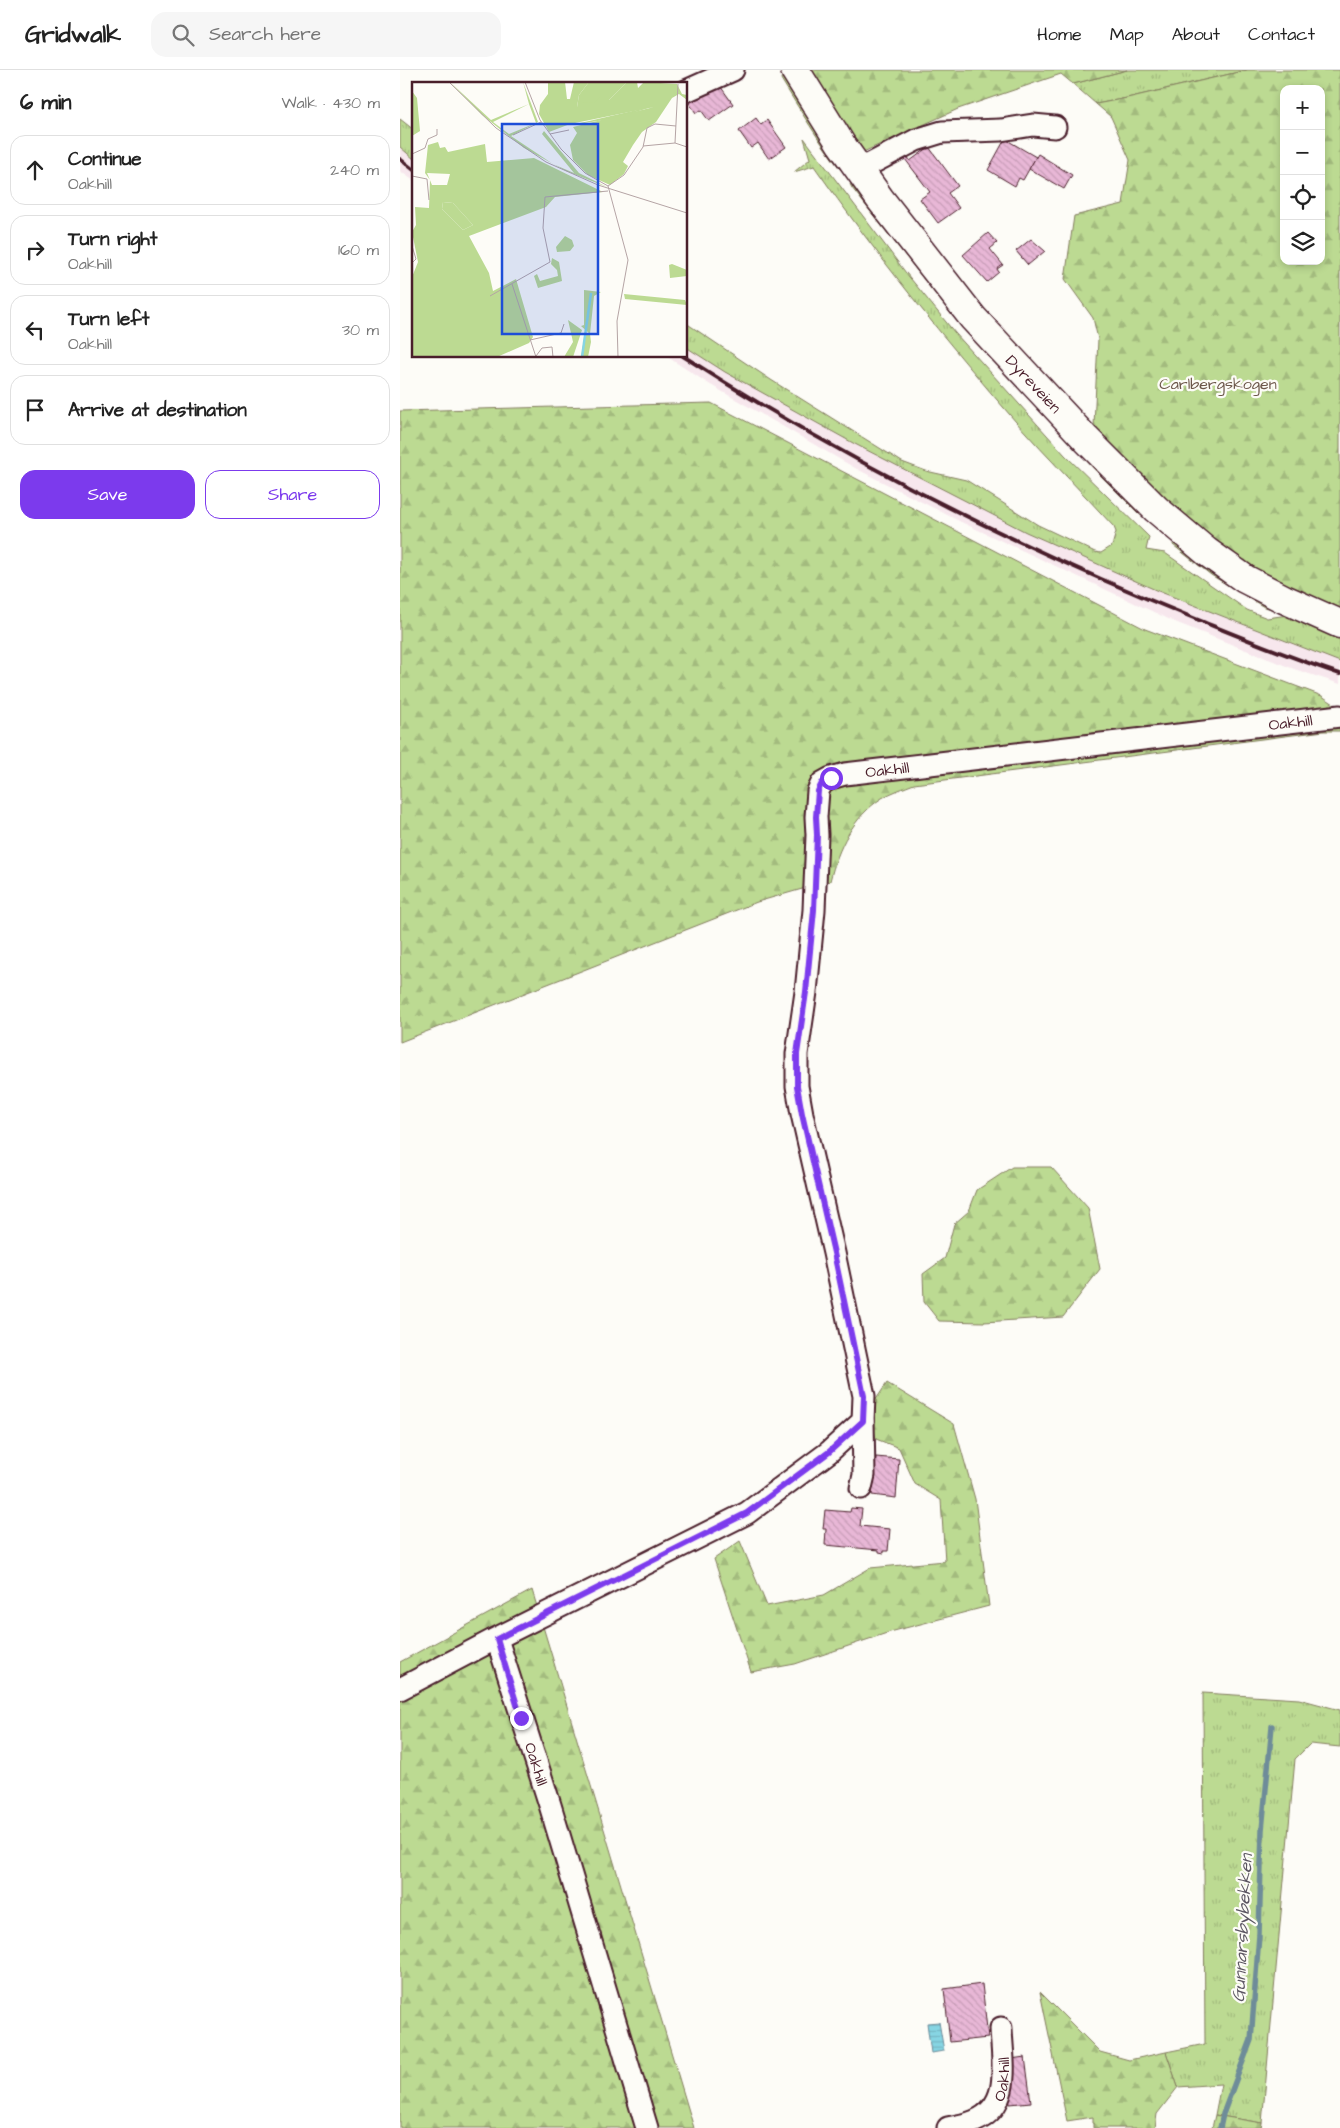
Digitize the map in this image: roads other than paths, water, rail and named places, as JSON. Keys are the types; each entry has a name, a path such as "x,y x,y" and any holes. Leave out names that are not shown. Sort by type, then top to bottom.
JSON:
{"main road":[{"name":"Dyreveien","path":"795,70 859,170 880,199 974,318 1086,439 1156,509 1207,552 1245,578 1284,599 1340,624"}],"street":[{"path":"688,90 733,70"},
{"path":"859,170 916,140 942,132 1002,130 1033,125 1055,127"},
{"name":"Oakhill","path":"863,1421 864,1396 797,1086 797,1054 806,992 814,910 818,791 822,783 845,774 1340,716"},
{"path":"861,1488 864,1474 863,1421"},
{"path":"400,1689 747,1513 829,1452 863,1421"},
{"name":"Oakhill","path":"497,1639 550,1805 647,2128"},
{"name":"Oakhill","path":"948,2128 974,2122 989,2113 997,2103 1004,2082 1001,2028"}],"water":[{"path":"939,2022 944,2051 931,2053 927,2023"}],"waterway":[{"name":"Gunnarsbybekken","path":"1220,2128 1223,2114 1251,2040 1259,1935 1262,1830 1272,1726"}],"railway":[{"path":"400,159 412,168"},
{"path":"686,358 806,431 933,500 998,532 1196,619 1285,655 1340,674"}],"park label":[{"name":"Carlbergskogen","path":"1218,383"}]}
